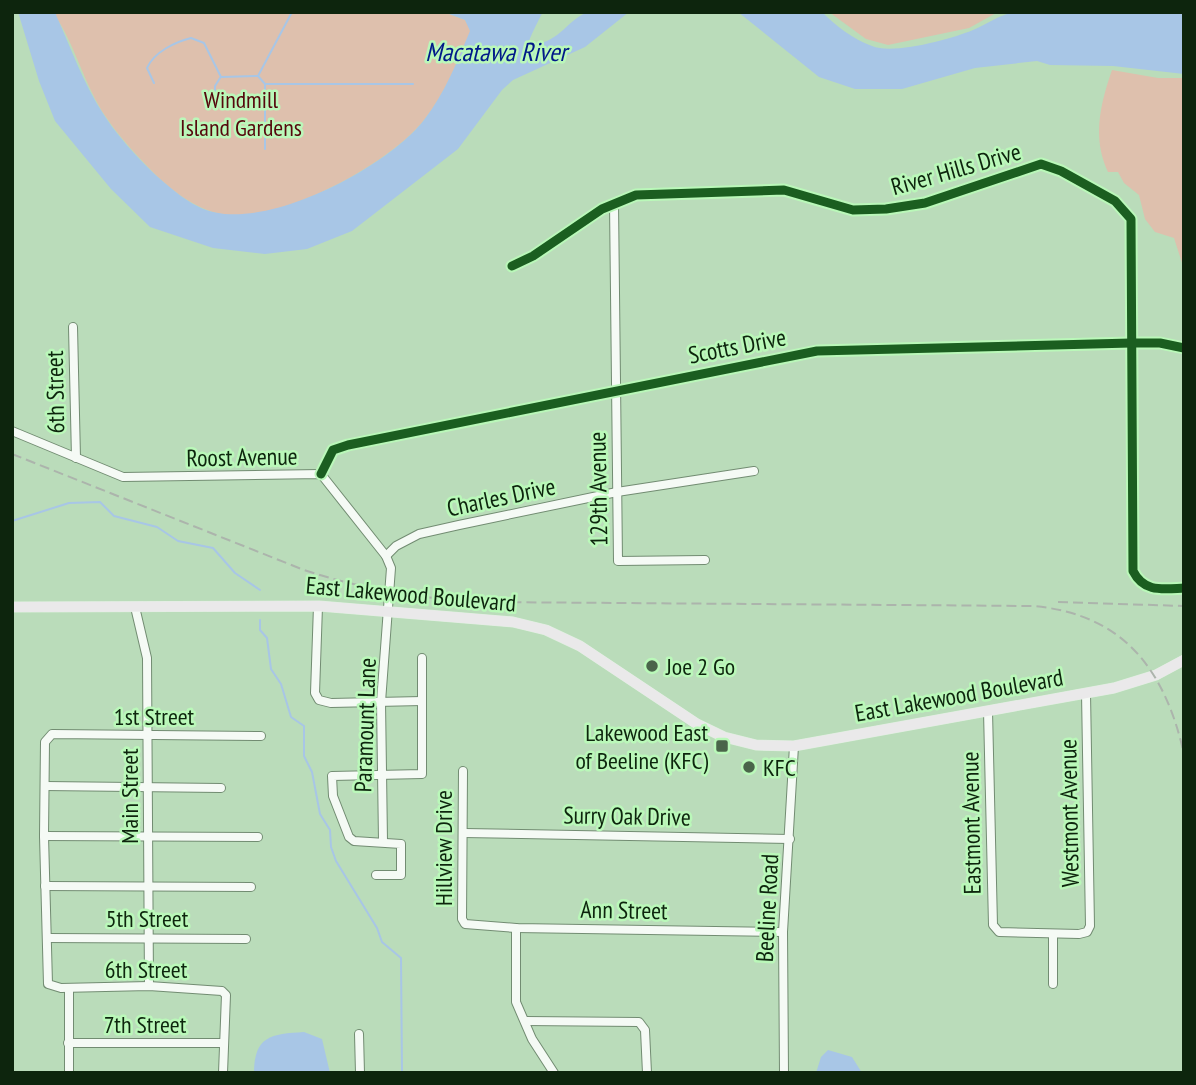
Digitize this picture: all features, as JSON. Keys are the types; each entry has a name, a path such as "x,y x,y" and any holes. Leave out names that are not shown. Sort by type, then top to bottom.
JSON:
{"main road":[{"name":"East Lakewood Boulevard","path":"12,607 318,606 513,622 546,630 580,646 687,718 717,734 756,745 794,746 1086,693 1138,682 1184,660"}],"street":[{"name":"River Hills Drive","path":"512,266 533,256 614,203 636,195 783,190 852,210 886,209 925,203 1041,164 1071,176 1115,201 1128,212 1131,219 1133,572 1137,580 1149,588 1184,589"},
{"name":"129th Avenue","path":"614,203 618,561 705,560"},
{"name":"6th Street","path":"73,327 76,458"},
{"name":"Scotts Drive","path":"321,474 333,450 348,445 616,392 741,363 817,351 1160,343 1184,348"},
{"name":"Roost Avenue","path":"12,431 123,477 321,474 386,556 393,582 390,610"},
{"name":"Charles Drive","path":"386,556 396,546 419,534 617,492 754,471"},
{"path":"318,606 315,694 319,700 325,703 422,701"},
{"name":"Main Street","path":"135,607 147,657 149,986"},
{"name":"Paramount Lane","path":"383,841 381,702 390,610"},
{"path":"376,875 401,876 401,844 354,841 349,837 333,796 332,776 422,774 422,658"},
{"name":"Westmont Avenue","path":"1053,934 1087,932 1090,926 1086,693"},
{"name":"Eastmont Avenue","path":"988,711 993,925 999,932 1053,934"},
{"name":"1st Street","path":"45,786 48,738 52,734 261,736"},
{"name":"Beeline Road","path":"783,1073 783,932 794,746"},
{"name":"Hillview Drive","path":"463,771 464,924"},
{"path":"69,1073 69,989 50,987 48,984 45,786 221,788"},
{"name":"Surry Oak Drive","path":"464,833 790,839"},
{"path":"44,836 258,837"},
{"path":"46,886 251,887"},
{"name":"Ann Street","path":"464,924 516,928 783,932"},
{"path":"516,928 516,1002 532,1038 554,1073"},
{"path":"1053,934 1053,984"},
{"name":"5th Street","path":"47,938 246,939"},
{"name":"6th Street","path":"69,989 149,986 222,991 226,995 222,1042"},
{"path":"525,1021 639,1022 645,1030 647,1073"},
{"path":"359,1034 360,1073"},
{"path":"222,1042 223,1073"},
{"name":"7th Street","path":"68,1043 222,1042"}],"green space":[{"name":"Windmill Island Gardens","path":"53,12 444,12 465,20 471,31 438,99 408,137 358,173 329,189 268,211 241,215 217,213 188,201 162,181 136,154 98,105"},
{"path":"829,12 998,12 969,28 888,45 866,39"},
{"path":"1112,70 1158,78 1184,78 1184,269 1174,238 1155,232 1145,219 1139,195 1124,183 1118,172 1108,172 1103,159 1100,121"}],"water":[{"name":"Macatawa River","path":"18,12 57,12 90,91 122,140 173,190 199,207 224,214 254,213 320,193 352,177 406,139 424,120 438,99 470,31 465,20 444,12 543,12 529,42 538,43 554,37 588,12 629,12 585,47 513,80 502,90 458,149 352,231 307,249 265,254 213,248 150,227 111,189 55,121 39,81"},
{"path":"738,12 822,12 858,40 872,46 894,49 951,38 1013,12 1184,12 1184,74 1113,66 1050,65 1037,61 975,68 902,89 855,89 819,77"},
{"path":"304,1032 322,1039 330,1073 254,1073 257,1051 267,1039 282,1034"},
{"path":"828,1050 852,1057 862,1073 816,1073 821,1057"}],"waterway":[{"path":"292,12 258,76 265,84 413,84"},
{"path":"154,83 147,68 150,62 166,48 191,38 204,43 221,77 257,76"},
{"path":"215,103 215,86 220,78"},
{"path":"265,84 265,149"},
{"path":"12,521 69,503 100,502 114,516 157,527 178,541 213,548 235,573 260,590"},
{"path":"260,620 260,630 267,638 271,669 281,684 291,717 304,726 304,756 312,772 320,814 330,830 331,847 336,861 377,928 382,942 401,958 402,1073"}],"railway":[{"path":"12,454 304,570 348,583 414,596 482,602 1033,606 1065,611 1116,634 1135,651 1152,672 1165,697 1184,754"},
{"path":"1058,602 1184,606"}],"cycle path":[{"path":"512,266 533,256 602,209 636,195 784,190 853,210 886,209 925,203 1041,164 1061,171 1115,201 1131,219 1133,571 1137,578 1148,586 1162,589 1184,588"},
{"path":"321,474 333,450 348,445 817,351 1131,343 1160,343 1184,348"}],"place":[{"name":"Joe 2 Go","path":"652,666"},
{"name":"Lakewood East of Beeline (KFC)","path":"722,746"},
{"name":"KFC","path":"749,767"}]}
